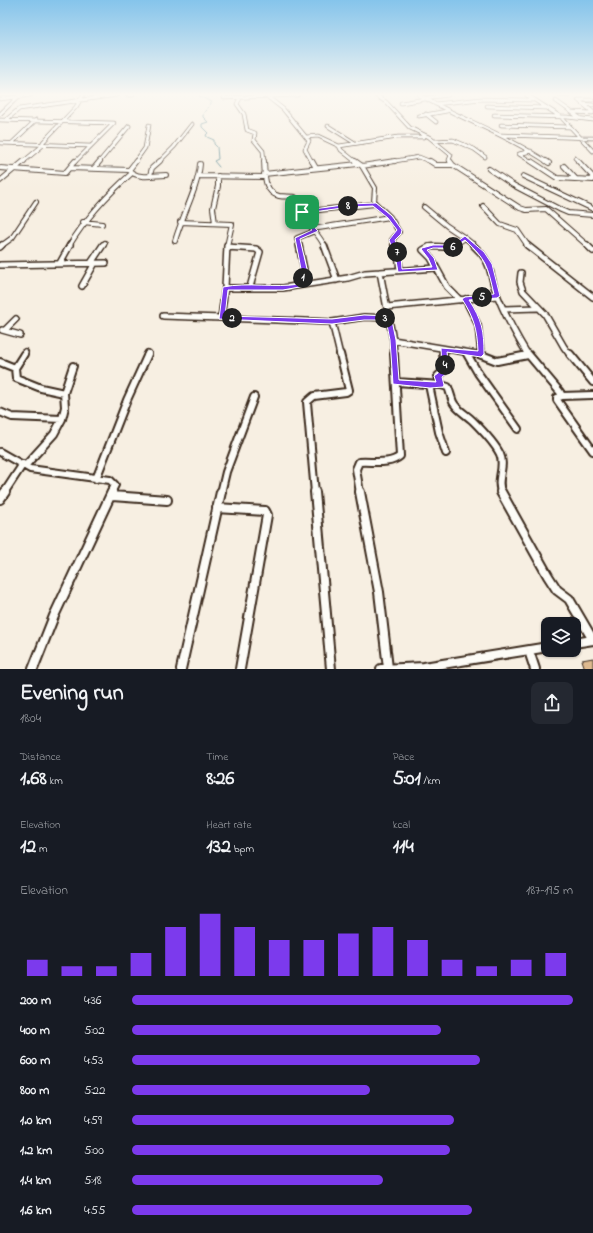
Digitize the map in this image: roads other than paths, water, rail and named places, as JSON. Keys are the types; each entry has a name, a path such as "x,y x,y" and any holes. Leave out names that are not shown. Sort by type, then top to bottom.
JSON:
{"street":[{"path":"12,143 30,126"},
{"path":"0,181 43,144 43,142 59,126"},
{"path":"0,168 62,174 67,172 90,146 111,126"},
{"path":"95,167 129,126"},
{"path":"60,263 83,222 109,193 131,172 145,148 149,126"},
{"path":"150,175 152,168 170,151 190,126"},
{"path":"246,126 247,130 255,133 254,140 262,149 264,156 264,175 272,193 278,196 295,197 302,212 323,243 337,280"},
{"path":"297,126 309,141 305,149 316,168"},
{"path":"328,126 355,143"},
{"path":"408,126 434,141 451,155 449,160 453,165"},
{"path":"481,126 531,151 549,163"},
{"path":"543,126 570,127 593,151"},
{"path":"500,135 593,138"},
{"path":"306,137 318,136 339,146 341,150 360,165 375,188 372,199 375,204 390,217 399,230 399,233 392,240 398,255 400,270"},
{"path":"339,146 398,137 426,136"},
{"path":"434,141 449,139 453,140 474,149 485,157"},
{"path":"0,143 90,146"},
{"path":"531,151 519,154 557,178 593,179"},
{"path":"200,176 264,175 419,157 427,159 436,165 453,165 464,170 520,208 526,210 542,208 550,212 585,242 593,251"},
{"path":"575,158 593,179"},
{"path":"175,241 180,222 200,176 200,164"},
{"path":"564,166 576,179"},
{"path":"70,168 95,167 131,172 140,176 166,175"},
{"path":"489,169 513,185 568,213"},
{"path":"215,223 213,208 218,186 218,176"},
{"path":"523,176 593,209"},
{"path":"0,247 12,238 36,202"},
{"path":"302,212 375,204"},
{"path":"483,206 500,224 517,230 525,244 560,273 577,283 593,297"},
{"path":"424,207 446,226 465,238 482,253 489,264 497,296 528,354 562,396"},
{"path":"550,212 593,215"},
{"path":"303,285 304,269 297,238 314,230 390,217"},
{"path":"83,222 102,224"},
{"path":"180,222 232,224 227,247 225,288 221,318"},
{"path":"465,238 453,247 433,246 424,249 447,286 473,311 480,332 481,354"},
{"path":"82,286 104,243"},
{"path":"227,247 256,249 260,252 250,287"},
{"path":"0,264 106,263"},
{"path":"225,288 283,288 337,280 366,273 436,268"},
{"path":"380,272 393,340 400,456 398,459 391,461 359,462 356,469 379,592 384,669 424,668 541,648"},
{"path":"521,274 520,282 523,291 545,314 564,347 593,382"},
{"path":"387,307 497,296"},
{"path":"504,309 538,308"},
{"path":"163,316 332,322 364,317 389,318"},
{"path":"2,330 16,319"},
{"path":"331,669 308,402 309,399 314,396 346,392 348,390 332,322"},
{"path":"2,330 20,334"},
{"path":"393,340 444,350 481,354 497,361 503,361 528,354"},
{"path":"441,385 438,376 445,370 444,350"},
{"path":"25,352 15,368 16,378 41,388 64,393"},
{"path":"96,479 127,400 148,353"},
{"path":"467,353 478,373 518,429"},
{"path":"0,362 15,368"},
{"path":"0,499 24,465 54,434 62,419 65,407 64,393 73,366"},
{"path":"396,382 441,385 448,387 453,402 458,409 472,420 501,456 503,464 499,488 551,581 557,590 569,599 593,640 581,642"},
{"path":"430,385 439,432 446,453"},
{"path":"593,395 562,396 557,400 593,450"},
{"path":"181,669 226,472 254,397"},
{"path":"0,412 12,417 62,419"},
{"path":"0,452 24,465 38,470 114,482 115,489 112,496 54,616 33,669"},
{"path":"112,496 167,500"},
{"path":"217,508 262,511 267,515 240,669"},
{"path":"529,650 536,669"}],"waterway":[{"path":"202,126 208,133 206,135 207,137 214,140 214,144 217,147 218,159 214,161 219,167"}]}
